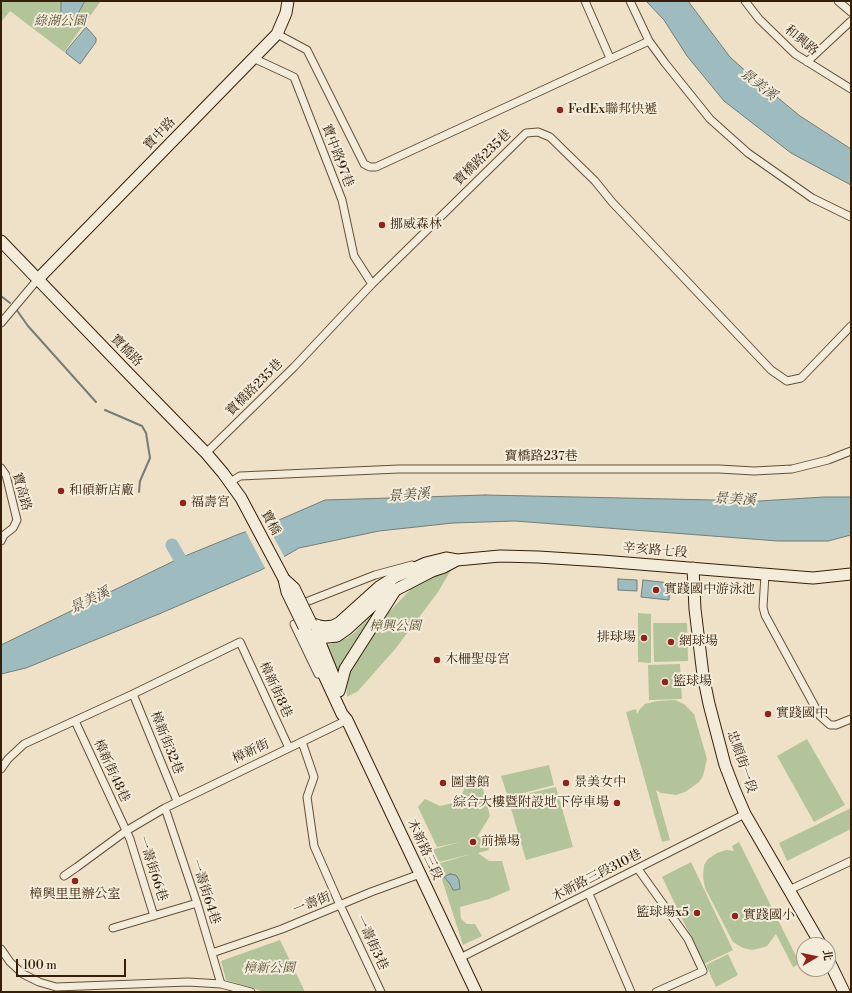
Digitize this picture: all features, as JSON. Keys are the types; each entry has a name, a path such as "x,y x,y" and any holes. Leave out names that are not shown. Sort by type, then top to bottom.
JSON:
{"main road":[{"name":"寶中路","path":"38,279 277,34 286,13 288,1"},
{"name":"寶橋路","path":"1,241 206,453 230,482"},
{"name":"寶橋","path":"230,482 241,498 284,579 294,588 307,630"},
{"name":"辛亥路七段","path":"307,630 319,626 333,626 340,623 379,587 395,577 426,563 446,558 457,560 500,556 602,561 813,578 851,574"},
{"path":"307,630 337,636 347,630 382,597 397,588 457,560"},
{"name":"忠順街一段","path":"693,568 698,646 709,704 725,765 745,814 816,937"},
{"path":"339,691 345,669 352,656 397,588"},
{"name":"木新路三段","path":"307,630 339,691 347,711 347,720"},
{"name":"木新路三段","path":"307,630 310,645 342,714 347,720 476,992"},
{"path":"836,976 844,992"}],"street":[{"path":"585,1 610,58"},
{"path":"630,1 649,40 670,71 710,119 748,153 812,198 851,217"},
{"name":"和興路","path":"744,1 759,19 795,54 851,89"},
{"path":"838,1 851,12"},
{"path":"807,62 851,22"},
{"path":"277,34 306,50 364,164 370,167 376,167 649,40"},
{"name":"寶中路97巷","path":"253,58 294,77 342,200 354,256 372,284"},
{"name":"寶橋路235巷","path":"206,453 270,390 372,284 526,133 538,132 550,137 594,181 612,202 771,370 787,381 801,378 851,326"},
{"path":"1,324 38,279"},
{"name":"寶橋路237巷","path":"230,482 240,476 399,469 719,469 754,471 792,469 828,460 851,451"},
{"name":"寶高路","path":"1,468 6,475 17,520 13,528 4,534 1,541"},
{"path":"306,602 375,575 419,563 426,563"},
{"path":"765,575 763,607 768,623 820,716 830,725 842,724 851,720"},
{"name":"木新路三段","path":"307,630 337,715 347,720"},
{"name":"樟新街8巷","path":"133,694 240,642 289,748"},
{"path":"1,769 8,759 24,744 133,694"},
{"name":"樟新街32巷","path":"133,694 177,801"},
{"name":"樟新街","path":"126,831 177,801 347,720"},
{"name":"樟新街48巷","path":"75,721 126,831"},
{"name":"一壽街3巷","path":"302,742 314,777 307,797 314,846 381,992"},
{"name":"一壽街64巷","path":"165,808 197,903 221,984"},
{"name":"木新路三段310巷","path":"460,958 745,814"},
{"path":"64,876 126,831"},
{"name":"一壽街66巷","path":"126,831 154,916"},
{"path":"789,890 851,861"},
{"path":"638,869 688,939 703,971 656,992"},
{"name":"一壽街","path":"212,954 282,929 420,874"},
{"path":"589,894 631,992"},
{"path":"113,928 197,903"},
{"path":"1,948 10,962 23,974 39,982 56,987 188,982 221,984 251,992"}],"green space":[{"name":"綠湖公園","path":"1,1 101,1 64,52 10,11 1,22"},
{"name":"樟興公園","path":"451,570 438,592 396,648 358,691 347,697 346,683 354,663 388,613 413,587 430,578"},
{"path":"380,607 352,646 337,672 327,648 328,645 347,638"},
{"name":"排球場","path":"638,613 651,614 651,663 638,662"},
{"name":"網球場","path":"653,623 687,623 688,661 654,662"},
{"name":"籃球場","path":"680,664 682,699 649,700 648,665"},
{"path":"675,700 684,704 694,714 707,759 703,776 699,782 685,792 676,795 661,793 656,790 670,840 662,842 626,712 636,709 637,714 645,704 657,701"},
{"path":"807,739 845,805 814,822 777,756"},
{"path":"549,765 554,785 508,797 501,776"},
{"path":"481,781 490,816 477,837 486,835 489,850 478,853 489,861 502,861 510,890 489,899 460,907 461,919 467,924 475,924 482,936 463,945 437,864 471,854 435,863 431,850 460,842 437,847 418,807 425,799 440,806 458,802 467,783"},
{"path":"556,787 573,847 526,860 508,798"},
{"path":"851,808 851,829 787,861 779,843"},
{"path":"739,842 796,956 796,966 793,967 776,934 767,946 752,950 743,948 733,942 705,888 703,877 704,865 708,859 717,853 726,850 734,851 732,846"},
{"name":"籃球場x5","path":"691,862 733,950 704,964 662,877"},
{"name":"樟新公園","path":"280,940 305,992 265,992 226,980 221,961"},
{"path":"728,954 738,975 716,987 706,965"}],"water":[{"path":"61,1 85,1 76,17 68,20 61,20"},
{"name":"景美溪","path":"646,1 688,1 730,57 800,116 851,149 851,185 791,153 724,101 687,56 664,20"},
{"path":"86,27 96,38 96,42 80,64 66,53 66,51"},
{"path":"485,495 759,501 851,497 851,535 828,541 778,541 515,521 453,523 379,531 299,548 261,570 159,614 26,668 1,674 1,645 180,558 239,534 272,523 325,500"},
{"path":"618,579 637,580 637,591 618,590"},
{"name":"實踐國中游泳池","path":"643,580 670,583 669,600 641,597"},
{"path":"450,874 456,875 459,880 460,889 453,890 444,877"}],"pier":[{"path":"266,523 285,558 266,570 245,530"}],"waterway":[{"path":"1,296 10,303"},
{"path":"16,309 28,326 96,402"},
{"path":"105,410 142,426 146,433 150,458 140,481 139,492"},
{"path":"172,545 188,573"}],"place":[{"name":"FedEx聯邦快遞","path":"560,110"},
{"name":"挪威森林","path":"382,225"},
{"name":"和碩新店廠","path":"61,491"},
{"name":"福壽宮","path":"183,503"},
{"name":"實踐國中游泳池","path":"656,590"},
{"name":"排球場","path":"644,638"},
{"name":"網球場","path":"671,642"},
{"name":"木柵聖母宮","path":"437,660"},
{"name":"籃球場","path":"665,682"},
{"name":"實踐國中","path":"768,714"},
{"name":"圖書館","path":"443,783"},
{"name":"景美女中","path":"566,783"},
{"name":"綜合大樓暨附設地下停車場","path":"617,803"},
{"name":"前操場","path":"473,842"},
{"name":"樟興里里辦公室","path":"75,881"},
{"name":"籃球場x5","path":"697,913"},
{"name":"實踐國小","path":"735,916"}]}
